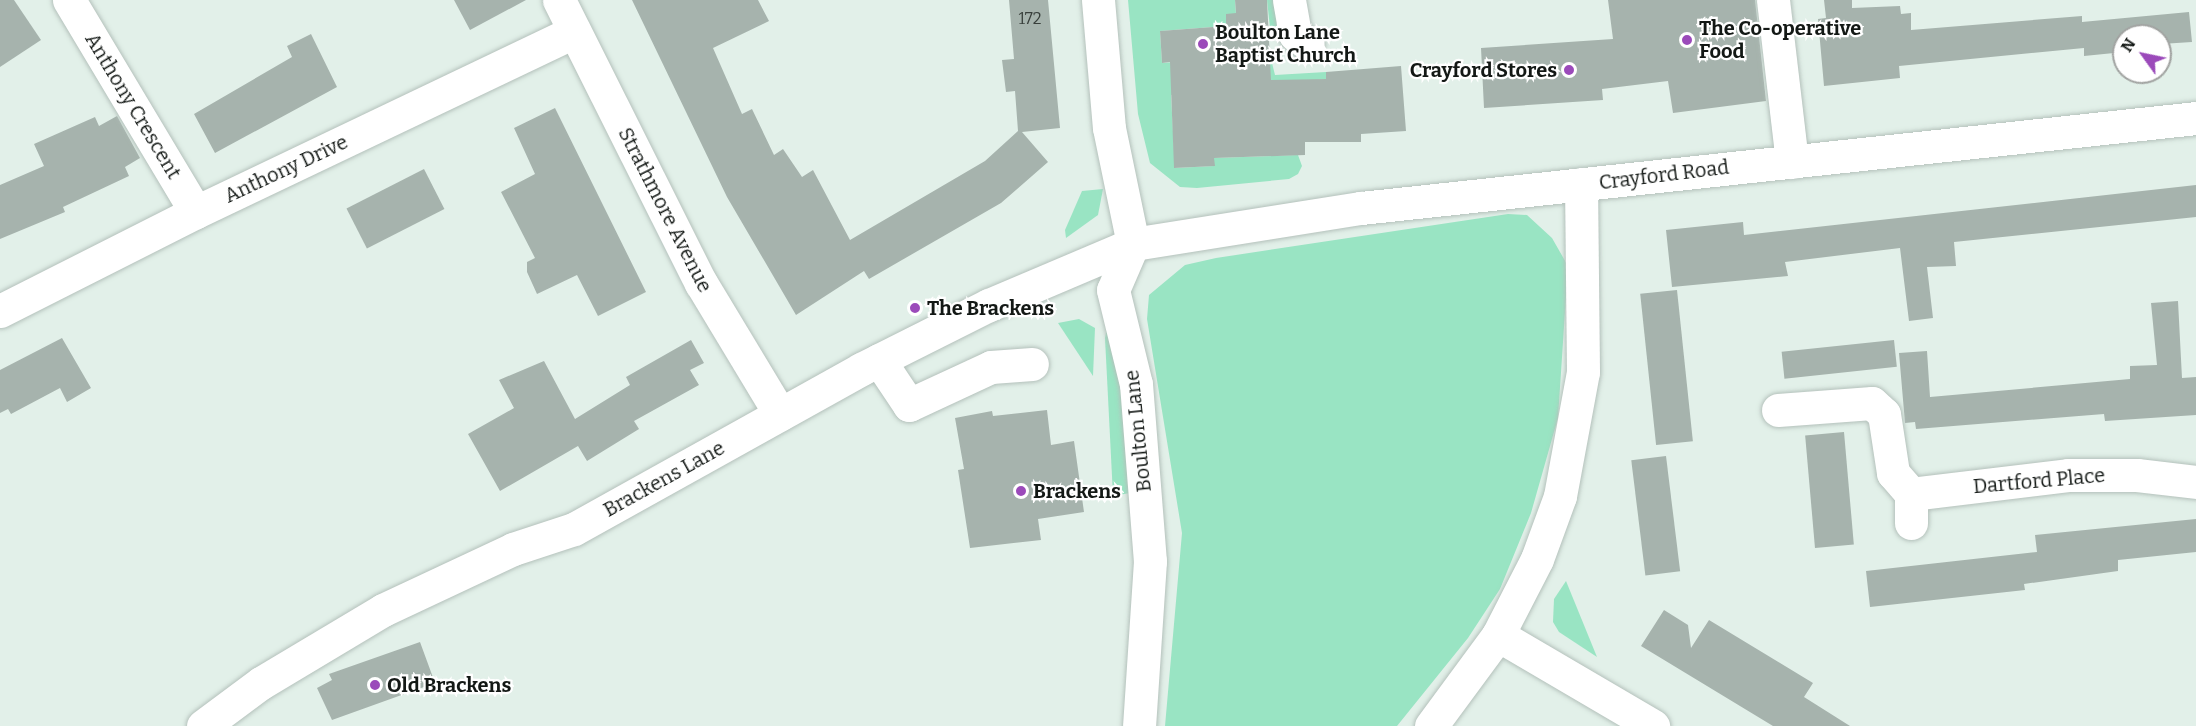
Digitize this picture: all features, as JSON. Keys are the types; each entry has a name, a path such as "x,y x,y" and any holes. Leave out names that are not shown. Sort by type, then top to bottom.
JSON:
{"street":[{"name":"Anthony Crescent","path":"69,0 196,212"},
{"name":"Strathmore Avenue","path":"559,0 701,283 780,414"},
{"path":"1098,0 1109,128 1133,244"},
{"path":"1290,0 1295,34 1308,44"},
{"path":"1773,0 1792,162"},
{"name":"Anthony Drive","path":"0,310 196,212 574,32"},
{"name":"Crayford Road","path":"1133,244 1361,208 2196,118"},
{"path":"1431,726 1498,635 1548,532 1578,420 1585,322 1581,184"},
{"name":"Brackens Lane","path":"204,726 261,683 383,609 513,549 574,529 879,360 989,304 1133,244"},
{"name":"Boulton Lane","path":"1133,244 1113,290 1136,384 1150,561 1139,726"},
{"path":"879,360 909,405 992,367 1032,364"},
{"name":"Dartford Place","path":"1778,410 1872,403 1884,414 1893,473 1911,509 2068,475 2137,475 2196,482"},
{"path":"1498,635 1653,726"}],"green space":[{"path":"1128,0 1235,0 1236,14 1226,14 1226,26 1160,31 1162,63 1270,55 1275,75 1326,72 1326,79 1171,95 1175,168 1214,166 1214,158 1298,155 1302,166 1298,174 1289,179 1197,188 1180,187 1150,163 1138,114"},
{"path":"1267,0 1279,0 1279,30 1271,37"},
{"path":"1103,189 1098,215 1066,238 1065,230 1082,191"},
{"path":"1508,214 1527,215 1552,238 1568,266 1558,418 1531,513 1500,589 1468,638 1397,726 1165,726 1182,533 1147,319 1149,295 1185,265 1216,258"},
{"path":"1079,319 1095,328 1093,376 1058,323"},
{"path":"1108,324 1122,368 1130,493 1113,496 1105,338"},
{"path":"1566,581 1597,657 1559,632 1553,622 1554,599"}],"building":[{"path":"0,0 14,0 41,40 0,67"},
{"path":"454,0 526,0 470,30"},
{"path":"632,0 758,0 769,21 713,48 742,114 752,109 774,155 783,149 802,177 813,170 850,240 985,161 1018,131 1015,91 1006,92 1002,60 1014,59 1009,0 1048,0 1060,128 1022,132 1048,162 1001,203 869,279 864,271 796,315 727,197"},
{"path":"1235,0 1267,0 1271,80 1326,79 1326,72 1401,66 1406,131 1361,134 1361,142 1305,142 1305,155 1214,158 1215,166 1174,168 1170,62 1162,63 1160,31 1226,26 1226,14 1236,13"},
{"name":"The Co-operative Food","path":"1608,0 1755,0 1766,101 1673,113 1668,81 1602,89 1603,100 1484,108 1481,48 1613,39"},
{"path":"1824,0 1852,0 1852,8 1900,6 1901,14 1911,13 1911,30 2082,16 2082,22 2189,12 2192,42 2172,43 2172,24 2112,24 2112,53 2084,56 2084,48 1899,66 1900,78 1824,86 1818,19 1826,18"},
{"path":"311,34 337,87 215,153 194,114 292,57 287,46"},
{"path":"555,108 646,292 598,316 577,275 537,294 527,272 527,262 535,258 501,192 535,174 514,128"},
{"path":"117,116 140,158 125,167 129,176 63,207 65,212 0,239 0,185 44,166 34,144 95,117 99,126"},
{"path":"424,169 444,209 367,249 346,208"},
{"path":"2196,185 2196,217 1954,242 1956,266 1927,267 1933,318 1909,321 1900,248 1785,262 1788,276 1672,287 1666,230 1743,222 1744,235"},
{"path":"1677,290 1693,441 1656,445 1640,294"},
{"path":"2178,301 2182,378 2196,377 2196,415 2105,421 2104,414 1916,429 1915,422 1905,423 1899,353 1927,351 1930,397 2130,379 2130,366 2157,365 2151,303"},
{"path":"62,338 91,388 67,402 60,388 11,414 8,409 0,413 0,370"},
{"path":"691,340 704,363 690,370 699,385 634,421 639,429 587,461 578,446 500,491 468,434 514,408 499,380 544,361 575,419 630,385 626,377"},
{"path":"1894,340 1897,367 1784,379 1782,352"},
{"name":"Brackens","path":"1047,410 1051,445 1074,441 1084,512 1038,519 1041,540 970,548 958,470 964,469 955,418 992,411 993,416"},
{"path":"1844,432 1854,545 1815,548 1805,435"},
{"path":"1666,456 1680,571 1645,575 1631,460"},
{"path":"2196,519 2196,552 2118,560 2118,571 2024,584 2025,590 1870,607 1866,571 2037,552 2035,535"},
{"path":"1664,610 1688,625 1691,648 1709,620 1813,683 1804,697 1850,726 1773,726 1641,646"},
{"name":"Old Brackens","path":"420,642 435,683 332,720 317,688 332,680 329,674"}],"place":[{"name":"The Co-operative Food","path":"1687,40"},
{"name":"Boulton Lane Baptist Church","path":"1203,44"},
{"name":"Crayford Stores","path":"1569,70"},
{"name":"The Brackens","path":"915,308"},
{"name":"Brackens","path":"1021,491"},
{"name":"Old Brackens","path":"375,685"}]}
